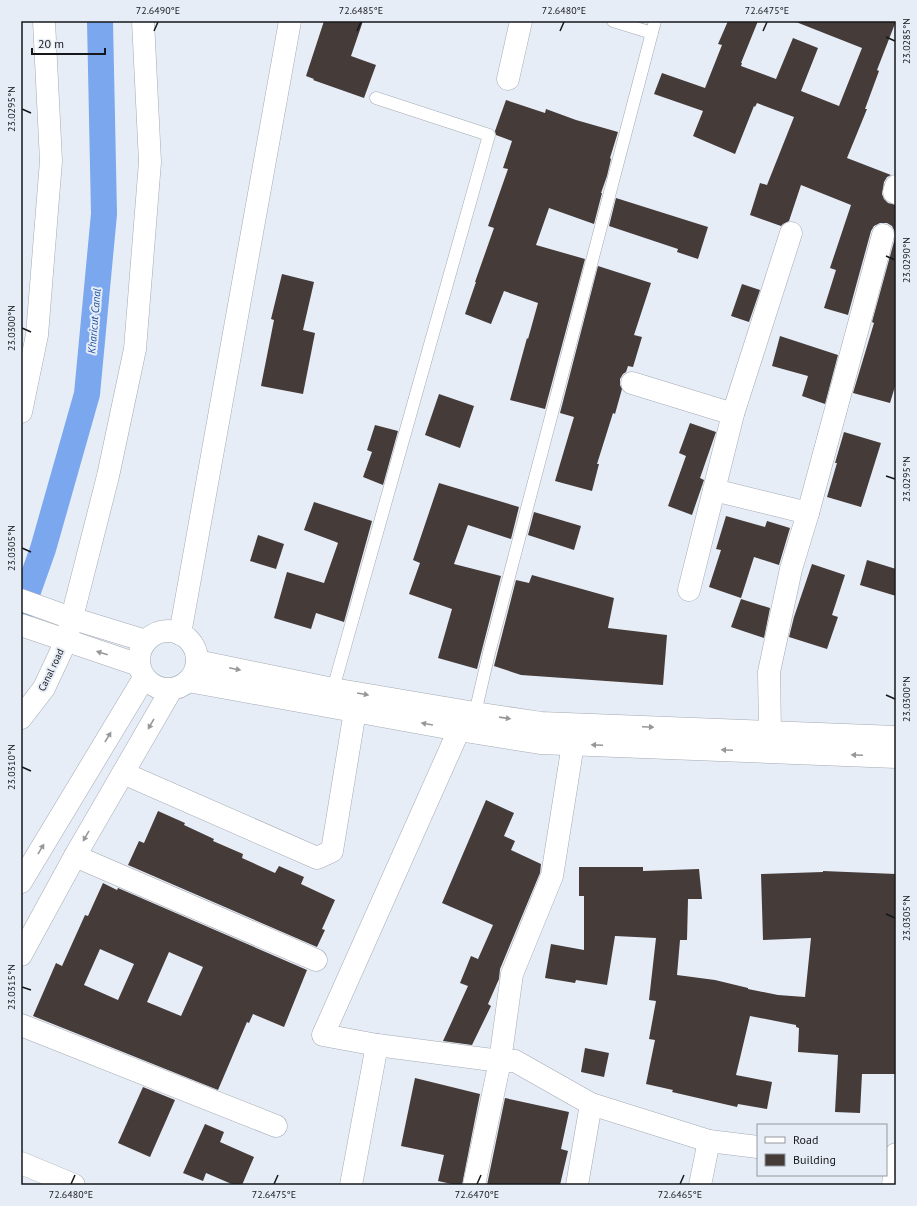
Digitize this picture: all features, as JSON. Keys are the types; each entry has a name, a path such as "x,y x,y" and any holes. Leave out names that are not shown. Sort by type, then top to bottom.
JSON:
{"street":[{"path":"21,412 37,335 51,161 44,21"},
{"name":"Canal road","path":"21,718 44,688 108,476 135,349 150,162 143,21"},
{"path":"180,634 290,21"},
{"path":"508,79 521,21"},
{"path":"896,186 894,192 896,193"},
{"path":"689,590 733,414 791,233"},
{"path":"770,732 769,672 791,569 852,354 883,235"},
{"path":"632,382 733,414"},
{"path":"714,490 808,513"},
{"path":"21,600 146,640"},
{"path":"21,625 141,671"},
{"path":"21,955 75,856 123,773 179,685 194,674 197,665 197,655 194,646 188,639 180,634 171,631 162,632 153,635 146,640 140,649 138,659 141,671 151,685 160,689 179,685 354,711 540,743 896,757"},
{"path":"197,661 333,689 541,723 896,737"},
{"path":"60,884 25,875 141,671"},
{"path":"123,773 317,858 332,851 354,711"},
{"path":"459,730 324,1035 377,1045 500,1061 515,1060 592,1104 709,1141 757,1147"},
{"path":"474,1185 500,1061 512,974 552,876 573,744"},
{"path":"75,856 316,960"},
{"path":"21,1025 276,1126"},
{"path":"351,1185 377,1045"},
{"path":"577,1185 592,1104"},
{"path":"700,1185 709,1141"},
{"path":"21,1163 74,1185"}],"lane":[{"path":"613,21 652,34"},
{"path":"475,713 499,614 655,21"},
{"path":"333,689 489,135 376,98"}],"building":[{"path":"324,21 363,21 351,56 376,65 364,98 313,80 314,79 306,76"},
{"path":"728,21 758,21 741,66 776,79 793,38 818,48 801,91 839,106 862,48 796,21 896,21 877,70 879,71 865,109 867,109 847,158 891,175 887,177 884,182 882,194 888,203 896,205 896,383 890,403 853,393 874,323 872,322 895,238 895,232 892,226 887,223 880,223 874,226 871,231 848,315 824,308 836,270 830,268 851,205 801,185 789,221 781,226 750,215 760,183 767,185 794,117 757,103 755,107 754,106 735,154 693,136 703,111 654,94 662,73 705,88 722,45 718,44"},
{"path":"506,100 545,113 546,109 576,120 618,132 594,224 549,208 536,245 585,259 545,409 510,400 538,303 504,291 491,324 465,314 494,228 488,226 508,169 503,168 512,141 496,135 495,131"},
{"path":"616,198 708,227 698,259 677,252 678,249 609,226"},
{"path":"598,266 651,283 634,335 642,337 633,367 628,366 626,372 620,379 622,389 615,414 613,413 597,464 599,464 592,491 555,481 574,417 560,413"},
{"path":"282,274 314,282 303,330 315,333 303,394 261,386 274,320 271,319"},
{"path":"742,284 760,290 749,322 731,316"},
{"path":"780,336 838,355 825,404 802,396 808,376 772,366"},
{"path":"439,394 474,406 460,448 425,435"},
{"path":"690,423 716,432 700,478 704,480 692,515 668,506 686,456 679,453"},
{"path":"375,425 398,431 383,485 363,477 372,452 367,450"},
{"path":"844,432 881,443 861,507 827,497"},
{"path":"439,483 519,507 511,539 468,525 454,564 501,576 477,669 438,658 452,609 409,594 420,563 413,560"},
{"path":"314,502 372,521 344,622 316,613 311,629 274,618 287,572 324,583 338,543 304,530"},
{"path":"534,512 581,526 574,550 528,535"},
{"path":"726,516 765,527 767,521 790,528 779,565 754,557 741,598 709,587 721,550 716,549"},
{"path":"258,535 284,544 276,569 250,561"},
{"path":"867,560 896,569 896,596 860,585"},
{"path":"812,564 845,575 832,615 838,617 827,649 789,637 794,617"},
{"path":"532,575 614,598 608,628 667,635 663,685 521,675 494,666 516,580 529,583"},
{"path":"741,599 770,608 764,638 731,627"},
{"path":"486,800 514,813 504,836 515,841 511,850 541,864 540,873 500,969 499,979 488,1004 491,1006 472,1045 443,1041 468,986 460,983 471,956 478,959 493,925 442,903"},
{"path":"158,811 185,823 184,825 214,839 213,841 243,854 242,858 275,873 279,866 304,877 301,884 335,900 322,929 325,930 317,947 128,865 139,841 144,843"},
{"path":"579,867 643,867 643,871 699,869 702,899 688,899 687,940 680,940 677,975 715,980 778,995 805,997 811,938 763,940 761,874 823,871 896,874 896,1074 862,1074 860,1113 835,1112 838,1055 798,1052 799,1028 796,1027 796,1025 750,1016 736,1075 772,1082 767,1109 738,1104 737,1107 672,1092 673,1090 646,1084 655,1040 649,1039 656,1001 649,1000 656,938 615,936 607,985 576,980 575,983 545,978 551,944 584,950 584,896 579,896"},
{"path":"103,883 117,890 118,888 307,970 284,1027 253,1014 249,1023 247,1022 218,1090 33,1016 56,963 62,966 85,915 88,916","holes":["100,949 134,964 118,1000 84,985","169,952 203,967 181,1016 147,1002"]},
{"path":"585,1048 609,1053 604,1077 581,1072"},
{"path":"415,1078 480,1094 462,1185 438,1181 444,1155 401,1146"},
{"path":"143,1087 175,1100 150,1157 118,1143"},
{"path":"505,1098 569,1112 561,1149 568,1151 560,1185 487,1185"},
{"path":"205,1124 224,1132 220,1142 254,1157 242,1185 234,1185 206,1173 203,1181 183,1173"}],"waterway":[{"name":"Kharicut Canal","path":"21,611 43,549 87,394 104,214 100,21"}]}
